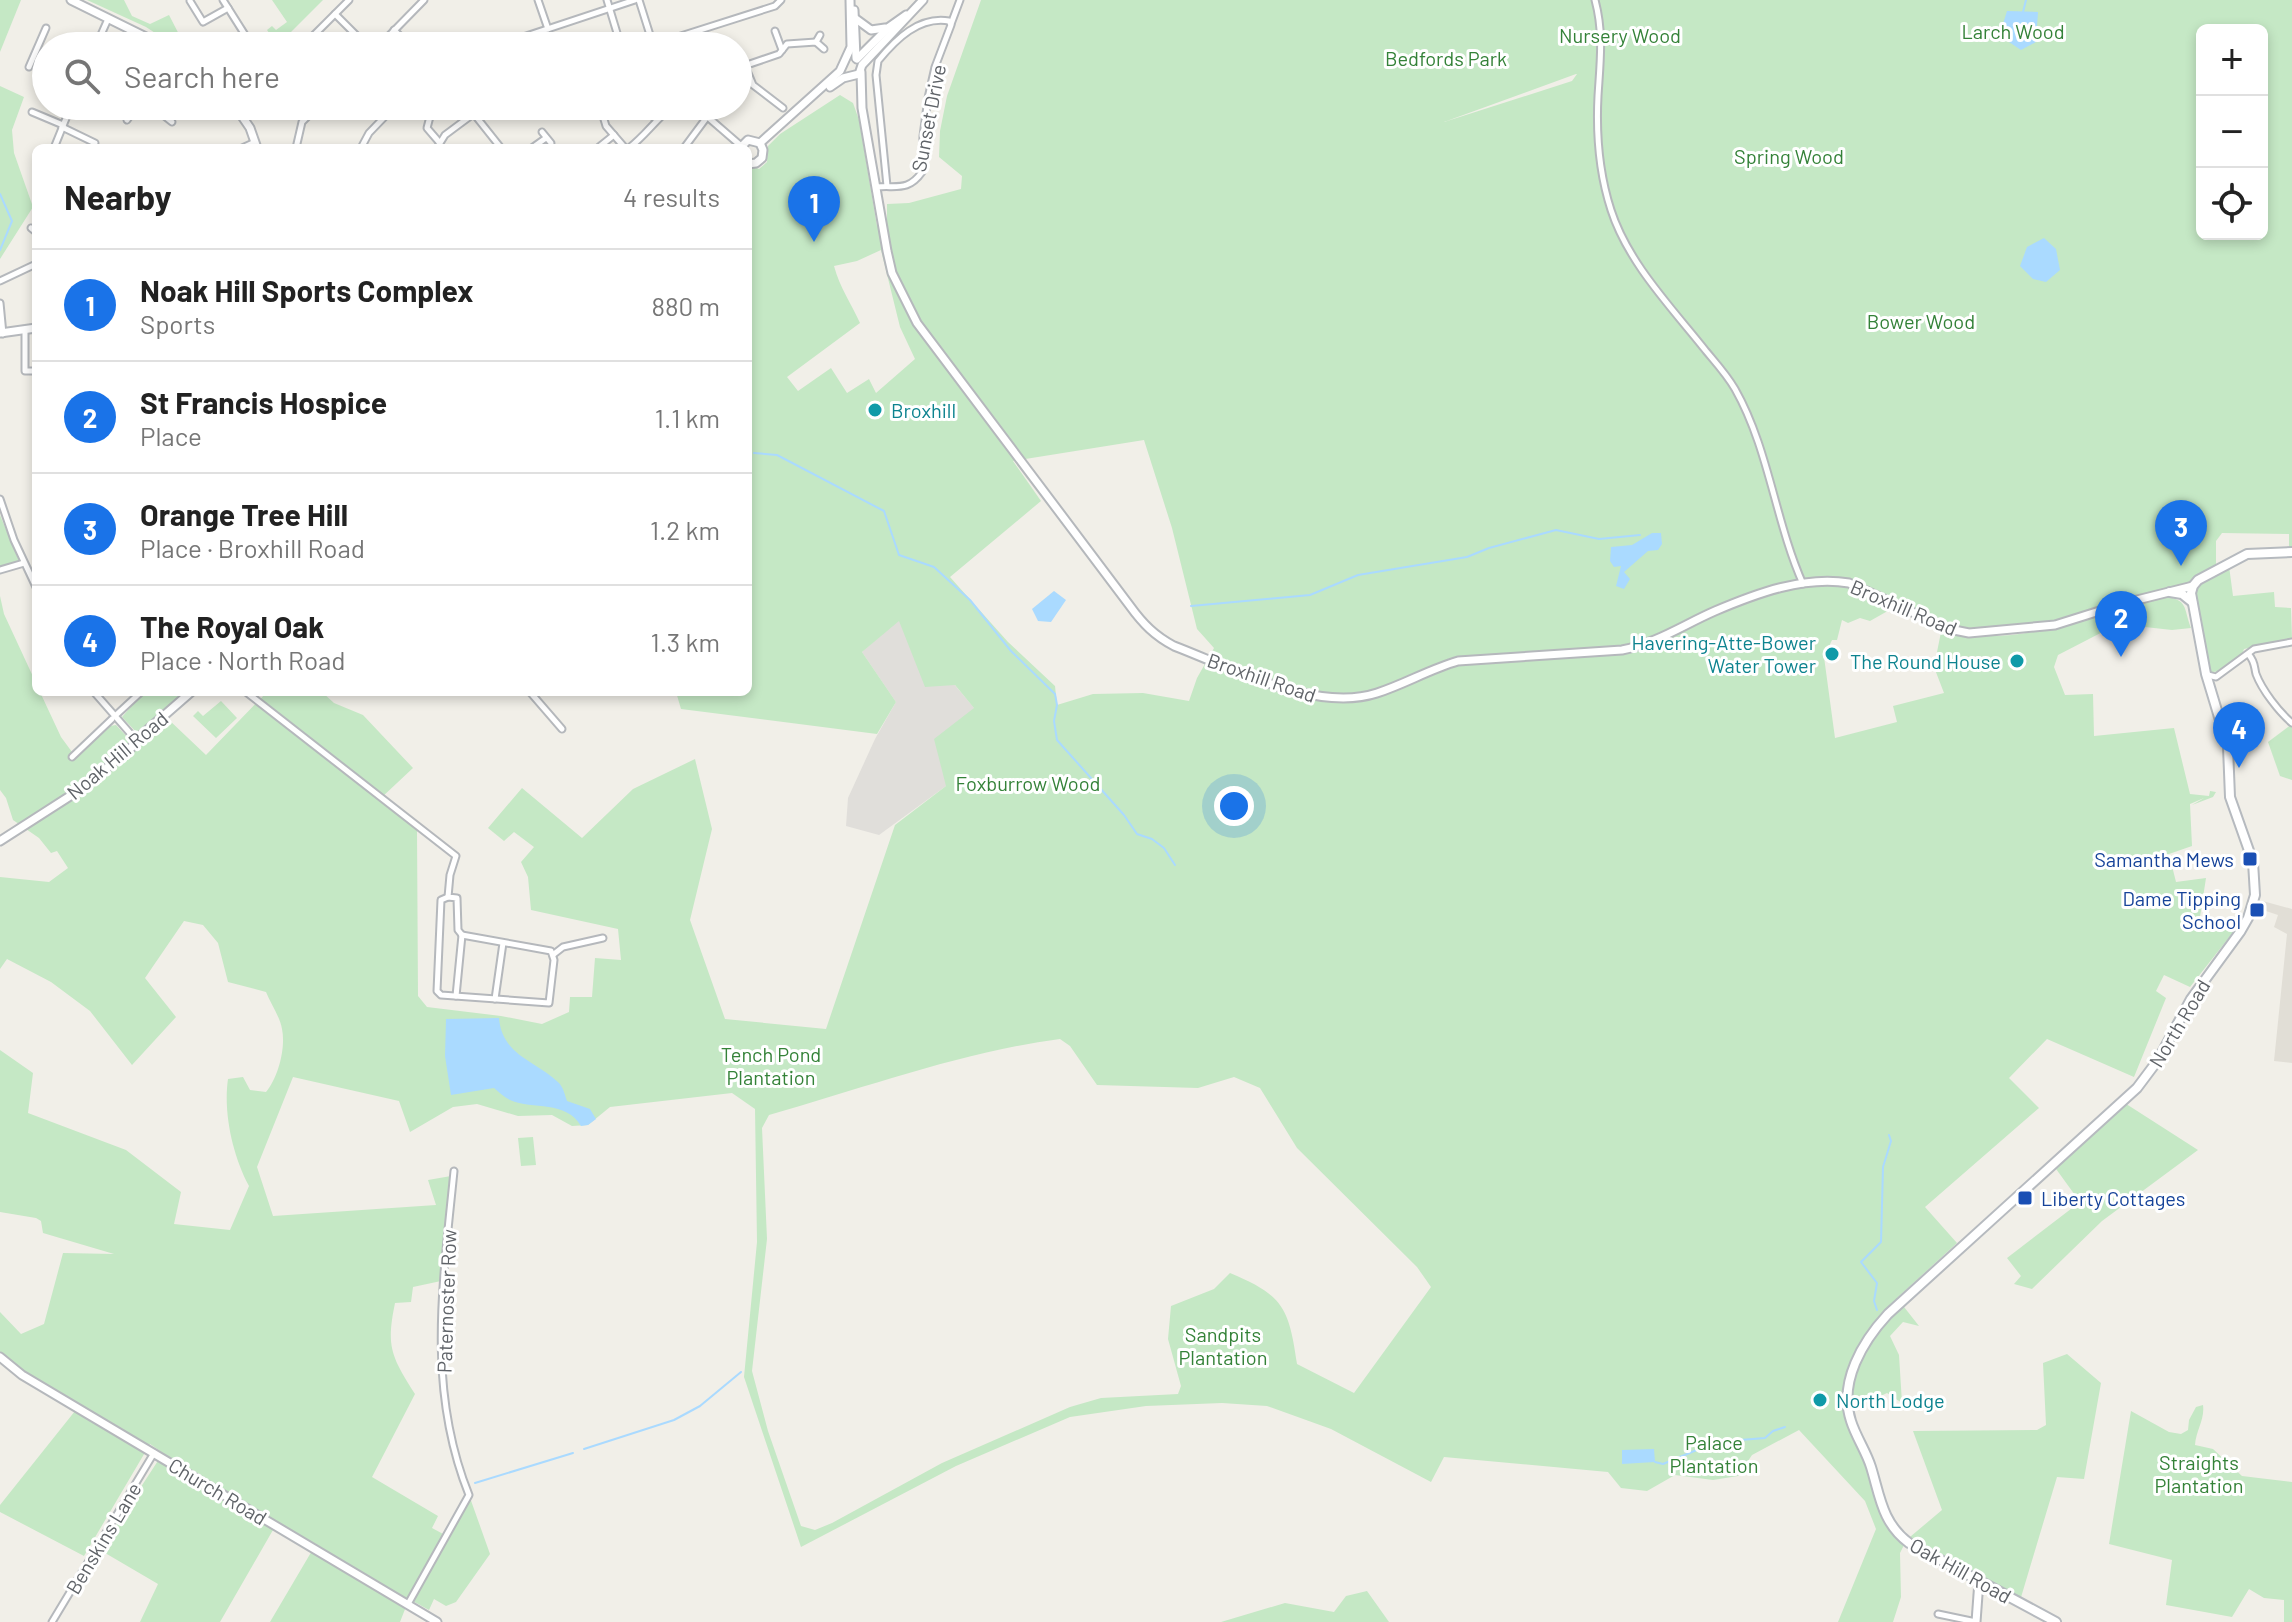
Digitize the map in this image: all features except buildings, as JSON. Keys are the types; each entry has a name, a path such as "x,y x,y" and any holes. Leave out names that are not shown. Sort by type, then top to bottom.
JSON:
{"main road":[{"path":"2193,586 2198,580 2247,554 2292,552"},
{"name":"North Road","path":"1849,1415 1847,1400 1851,1376 1875,1329 1904,1299 2137,1088 2158,1060 2191,999 2248,918 2255,895 2253,862 2230,797 2228,747 2206,674 2192,602 2193,586"},
{"path":"2170,592 2182,594 2192,602"},
{"name":"Oak Hill Road","path":"1849,1415 1870,1462 1880,1502 1894,1530 1909,1543 2056,1622"}],"street":[{"path":"71,0 136,32"},
{"path":"223,0 243,32"},
{"path":"317,32 349,0"},
{"path":"394,30 424,0"},
{"path":"538,0 548,29"},
{"path":"607,0 615,32"},
{"path":"539,32 637,0 649,32"},
{"path":"693,32 769,8 781,0"},
{"path":"760,143 836,76 851,47 850,0"},
{"name":"Broxhill Road","path":"850,0 856,19 862,108"},
{"path":"844,63 859,63 923,0"},
{"name":"Sunset Drive","path":"875,187 894,189 908,186 922,172 928,98 935,67 960,0"},
{"path":"1595,0 1600,17 1602,58 1598,144 1601,178 1612,214 1652,284 1736,390 1757,439 1788,547 1803,584"},
{"path":"190,1 203,22 228,8"},
{"path":"802,106 850,77 889,27 911,11"},
{"path":"335,14 353,32"},
{"path":"102,32 109,18"},
{"path":"856,19 871,30 889,27"},
{"name":"Sunset Drive","path":"887,186 876,75 878,61 915,26 941,20 949,21 951,25"},
{"path":"44,32 46,28"},
{"path":"775,31 782,51"},
{"path":"816,42 820,35"},
{"path":"752,63 782,51 787,44 816,42 824,49"},
{"path":"29,67 32,60"},
{"path":"844,63 850,77"},
{"name":"Broxhill Road","path":"850,77 857,88 862,108 892,273 917,323 1146,627 1159,639 1174,646 1306,696 1354,698 1377,693 1458,661 1622,650 1641,646 1714,611 1803,584 1849,583 1949,629 1969,633 2055,625 2193,586"},
{"path":"752,84 783,108"},
{"path":"50,120 95,143"},
{"path":"56,144 65,120"},
{"path":"243,120 256,144"},
{"path":"297,144 304,120"},
{"path":"363,144 382,120"},
{"path":"429,120 427,128 437,144"},
{"path":"439,144 467,120"},
{"path":"479,120 498,144"},
{"path":"604,120 623,144"},
{"path":"632,144 650,131 656,120"},
{"path":"687,144 705,120"},
{"path":"710,120 738,144"},
{"path":"603,144 614,135"},
{"path":"537,144 546,137"},
{"path":"743,144 748,140 760,143"},
{"path":"752,164 762,158 760,143"},
{"path":"0,281 32,266"},
{"path":"0,303 1,334 32,329"},
{"path":"25,331 25,371 32,371"},
{"path":"0,499 32,579"},
{"path":"0,570 24,563"},
{"path":"2206,674 2216,677 2254,649 2292,642"},
{"path":"2249,655 2257,677 2292,723"},
{"path":"97,696 113,718 136,740"},
{"path":"72,757 137,696"},
{"name":"Noak Hill Road","path":"0,841 81,789 186,696"},
{"path":"251,696 456,856 448,897"},
{"path":"533,696 562,729"},
{"path":"554,954 462,935 458,930 457,898 441,900 437,991 441,995 549,1003 554,954 563,947 603,938"},
{"path":"456,996 462,935"},
{"path":"495,999 503,943"},
{"name":"Paternoster Row","path":"408,1604 469,1495 450,1443 441,1364 442,1301 454,1171"},
{"name":"Church Road","path":"0,1357 22,1375 437,1622"},
{"name":"Benskins Lane","path":"52,1622 154,1453"},
{"path":"1938,1614 1976,1622 1979,1581"}],"shaded area":[{"path":"899,619 975,709 946,786 879,835 846,826 848,798 896,702 862,652"},
{"path":"2259,900 2292,909 2292,1063 2274,1061 2287,934 2274,927 2278,915 2257,908"}],"green space":[{"path":"0,0 21,0 0,52"},
{"path":"87,0 124,0 132,16 150,24 169,15 178,32 154,32"},
{"path":"272,0 323,0 291,32 267,30 272,26 276,30 287,22"},
{"path":"981,0 2292,0 2292,548 2289,548 2289,534 2222,533 2216,541 2216,568 2186,584 2050,624 1969,630 1951,627 1893,600 1893,608 1870,621 1860,618 1848,623 1842,620 1837,640 1832,640 1824,657 1835,738 1897,722 1893,706 1944,693 1934,667 1942,627 1966,634 2022,634 2163,596 2181,602 2191,628 2172,630 2118,624 2058,655 2054,667 2065,695 2093,694 2094,736 2174,728 2190,794 2209,796 2210,791 2216,792 2213,797 2190,804 2192,846 2169,854 2176,882 2206,878 2200,917 2238,926 2190,987 2164,975 2156,991 2166,998 2134,1077 2047,1039 2009,1078 2039,1108 1925,1207 1957,1243 1897,1298 1919,1326 1903,1322 1890,1336 1899,1355 1902,1403 1887,1393 1853,1409 1847,1416 1880,1502 1904,1542 1942,1510 1913,1431 2037,1430 2046,1425 2043,1363 2067,1354 2101,1383 2084,1479 2057,1477 2019,1604 1905,1543 1900,1553 1901,1597 1893,1622 1838,1622 1876,1529 1865,1501 1799,1430 1752,1455 1738,1476 1713,1480 1675,1475 1647,1491 1621,1488 1608,1472 1444,1457 1431,1482 1331,1429 1267,1406 1222,1403 1146,1406 1070,1417 956,1466 801,1547 744,1377 757,1242 755,1109 732,1093 610,1107 588,1125 572,1126 552,1115 518,1116 477,1104 453,1107 410,1132 399,1101 293,1077 257,1167 273,1216 436,1205 428,1180 451,1176 441,1281 413,1287 411,1302 395,1303 391,1330 393,1351 400,1370 415,1394 372,1477 438,1516 432,1528 445,1535 469,1495 490,1554 456,1602 446,1606 434,1599 429,1610 409,1599 400,1622 270,1622 316,1544 277,1523 220,1622 140,1622 158,1584 100,1550 163,1453 150,1444 84,1556 0,1512 0,1505 79,1406 25,1373 4,1355 0,1358 0,1312 21,1334 44,1324 63,1253 114,1254 43,1233 41,1221 36,1218 0,1212 0,1050 33,1073 28,1113 126,1150 181,1192 174,1224 230,1230 249,1186 231,1134 227,1106 228,1079 243,1077 250,1090 266,1092 277,1071 283,1037 266,992 228,982 218,943 203,925 184,921 145,978 176,1017 132,1065 90,1011 51,982 7,959 0,969 0,877 49,882 68,868 57,851 51,853 39,838 13,820 0,790 0,596 4,614 32,674 32,696 42,696 61,737 72,752 69,758 72,761 110,726 116,725 134,750 168,719 206,755 263,696 326,696 334,703 363,715 413,768 381,798 413,823 417,831 418,996 427,1007 542,1024 569,1012 570,997 592,997 595,958 621,960 618,929 531,910 528,877 521,862 534,847 514,832 504,841 488,828 522,788 582,838 633,789 695,759 712,829 690,920 725,1019 826,1029 895,825 946,786 934,739 974,708 955,685 925,687 899,621 862,652 896,702 877,734 681,709 677,696 752,696 752,168 759,169 767,162 768,146 780,134 840,95 853,103 859,120 877,226 887,224 887,204 909,203 961,189 962,176 939,157 947,96","holes":["1577,74 1572,81 1444,122","881,250 900,327 915,359 876,393 869,379 847,393 831,368 798,391 787,377 860,323 834,266 857,261","1144,440 1172,528 1197,629 1214,648 1197,678 1189,701 1143,693 1093,694 1057,705 1055,686 1008,642 950,577 1041,501 1013,461","1060,1039 1070,1046 1097,1085 1198,1088 1234,1077 1260,1088 1297,1148 1417,1267 1431,1287 1354,1393 1297,1364 1291,1329 1280,1306 1262,1289 1230,1273 1214,1289 1171,1306 1168,1339 1181,1386 1178,1394 1101,1398 1070,1407 942,1463 832,1523 815,1530 801,1526 768,1431 752,1371 767,1239 762,1128 769,1115 913,1072 986,1053"]},
{"path":"0,86 24,97 12,130 14,153 32,209 0,259"},
{"path":"0,515 19,561 0,568"},
{"path":"2229,566 2233,596 2274,592 2275,607 2291,608 2292,639 2244,649 2229,666 2208,672 2192,588"},
{"path":"140,696 181,696 138,734 122,717"},
{"path":"221,701 237,718 216,738 193,716 198,711 203,716"},
{"path":"2292,724 2292,780 2280,776 2268,742"},
{"path":"2120,1100 2198,1150 2102,1221 2032,1289 2014,1284 2021,1276 2007,1258 2080,1202 2051,1162"},
{"path":"533,1137 536,1165 521,1166 518,1138"},
{"name":"Straights Plantation","path":"2203,1405 2195,1445 2213,1449 2242,1476 2292,1482 2292,1622 2284,1622 2284,1600 2264,1598 2249,1589 2232,1617 2166,1605 2172,1560 2109,1544 2131,1411 2169,1432 2181,1434 2188,1430 2196,1407"},
{"path":"1367,1591 1389,1622 1221,1622 1285,1603 1334,1612 1346,1596"}],"water":[{"path":"2007,11 2038,12 2036,42 2021,50 2006,40 2002,27"},
{"path":"2044,238 2056,249 2060,270 2046,282 2033,279 2020,266 2027,247"},
{"path":"1652,533 1661,533 1662,544 1658,550 1648,551 1624,572 1630,579 1624,589 1616,586 1621,566 1614,567 1610,561 1611,547 1632,545"},
{"path":"1054,591 1066,600 1051,622 1038,621 1032,609"},
{"path":"499,1018 502,1031 514,1049 559,1083 567,1101 590,1109 596,1119 581,1126 567,1112 519,1103 494,1088 451,1095 445,1056 446,1019"},
{"path":"1654,1449 1655,1462 1622,1464 1622,1450"}],"waterway":[{"path":"2023,12 2026,0"},
{"path":"0,194 12,221 0,250"},
{"path":"754,453 777,455 884,511 899,555 934,567 970,600 1011,651 1055,694 1057,740 1124,815 1137,834 1152,839 1164,848 1175,865"},
{"path":"1191,606 1310,595 1358,575 1467,557 1556,530 1599,539 1640,535"},
{"path":"1877,1310 1874,1301 1877,1283 1861,1262 1881,1242 1883,1167 1891,1141 1889,1135"},
{"path":"584,1449 674,1420 700,1406 741,1372"},
{"path":"1655,1462 1663,1464 1716,1442 1765,1438 1785,1427"},
{"path":"475,1483 573,1453"}],"place":[{"name":"Noak Hill Sports Complex","path":"814,242"},
{"name":"Broxhill","path":"875,410"},
{"name":"Orange Tree Hill","path":"2181,566"},
{"name":"Havering-Atte-Bower Water Tower","path":"1832,654"},
{"name":"St Francis Hospice","path":"2121,657"},
{"name":"The Round House","path":"2017,661"},
{"name":"The Royal Oak","path":"2239,768"},
{"name":"Samantha Mews","path":"2250,859"},
{"name":"Dame Tipping School","path":"2257,910"},
{"name":"Liberty Cottages","path":"2025,1198"},
{"name":"North Lodge","path":"1820,1400"}],"park label":[{"name":"Larch Wood","path":"2013,31"},
{"name":"Nursery Wood","path":"1620,35"},
{"name":"Bedfords Park","path":"1446,58"},
{"name":"Spring Wood","path":"1789,156"},
{"name":"Bower Wood","path":"1921,321"},
{"name":"Foxburrow Wood","path":"1028,783"},
{"name":"Tench Pond Plantation","path":"771,1066"},
{"name":"Sandpits Plantation","path":"1223,1346"},
{"name":"Palace Plantation","path":"1714,1454"}]}
